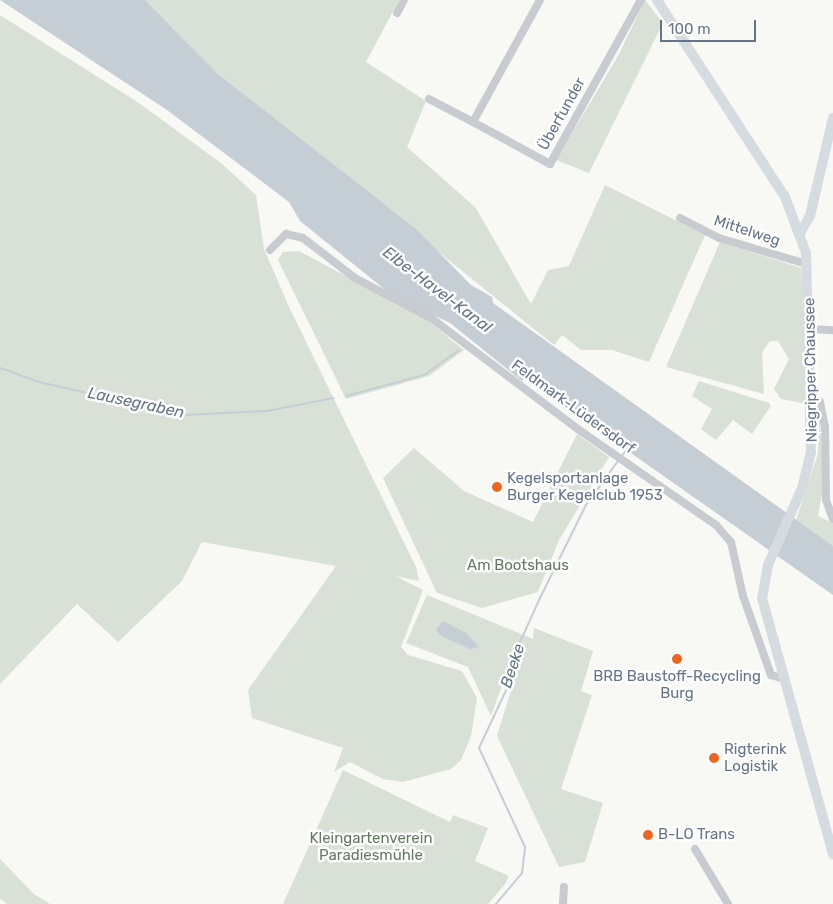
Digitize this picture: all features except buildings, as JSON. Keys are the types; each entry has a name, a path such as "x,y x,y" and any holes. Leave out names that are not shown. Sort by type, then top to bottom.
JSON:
{"main road":[{"name":"Niegripper Chaussee","path":"657,0 777,183 800,233 807,264 813,398 810,459 792,511 770,559 763,609 781,678 833,854"},
{"path":"800,233 810,216 833,118"}],"street":[{"path":"397,13 404,0"},
{"path":"473,122 540,0"},
{"name":"Überfunder","path":"429,98 550,164 640,0"},
{"name":"Mittelweg","path":"680,218 719,238 807,264"},
{"name":"Feldmark-Lüdersdorf","path":"270,250 286,234 303,238 355,278 431,318 729,538 771,676 781,678"},
{"path":"811,329 833,330"},
{"path":"813,398 820,402 825,427 826,500 833,519"},
{"path":"695,849 728,904"},
{"path":"563,904 564,887"}],"green space":[{"path":"145,0 399,0 366,62 426,101 407,147 476,208 531,304 548,270 569,266 605,185 705,235 649,362 612,350 581,350 562,335 554,345 219,75"},
{"path":"645,0 663,23 589,173 556,160 618,56"},
{"path":"0,15 139,103 221,163 256,195 264,249 290,309 416,567 419,581 395,576 423,590 401,647 408,655 462,671 477,698 471,736 461,760 451,769 403,782 383,779 350,762 334,772 343,748 252,718 248,690 336,566 202,542 182,581 118,642 77,604 0,684"},
{"path":"720,242 801,268 807,398 802,403 781,399 774,389 789,359 778,341 770,341 762,352 764,394 666,367"},
{"path":"299,251 424,318 464,350 429,376 346,399 278,260 283,252"},
{"path":"699,381 769,403 771,406 752,434 733,420 716,440 701,429 712,409 692,396"},
{"path":"819,412 824,481 818,516 833,523 833,546 796,520 818,453"},
{"name":"Am Bootshaus","path":"577,434 609,457 559,540 538,592 482,608 437,593 383,478 414,448 464,491 533,522"},
{"path":"427,595 533,639 534,628 593,651 581,691 592,695 561,789 603,803 585,862 559,867 497,736 517,671 509,666 491,716 468,667 406,643"},
{"name":"Kleingartenverein Paradiesmühle","path":"343,770 450,822 453,815 488,828 475,861 509,876 505,884 488,904 283,904"},
{"path":"0,859 34,894 50,904 7,904 0,899"}],"water":[{"name":"Elbe-Havel-Kanal","path":"0,0 145,0 219,75 416,229 471,285 492,297 493,303 833,546 833,595 524,378 522,381 450,323 393,296 300,221 289,202 167,110"},
{"path":"443,621 466,633 479,647 470,649 441,636 436,630"}],"waterway":[{"name":"Lausegraben","path":"346,396 424,375 459,350"},
{"name":"Lausegraben","path":"0,368 39,382 184,415 267,411 334,398"},
{"name":"Beeke","path":"621,457 627,449"},
{"name":"Beeke","path":"496,904 522,873 525,847 479,748 509,684 516,651 540,598 586,505 618,461"}],"place":[{"name":"Kegelsportanlage Burger Kegelclub 1953","path":"497,487"},
{"name":"BRB Baustoff-Recycling Burg","path":"677,659"},
{"name":"Rigterink Logistik","path":"714,758"},
{"name":"B-LO Trans","path":"648,835"}]}
